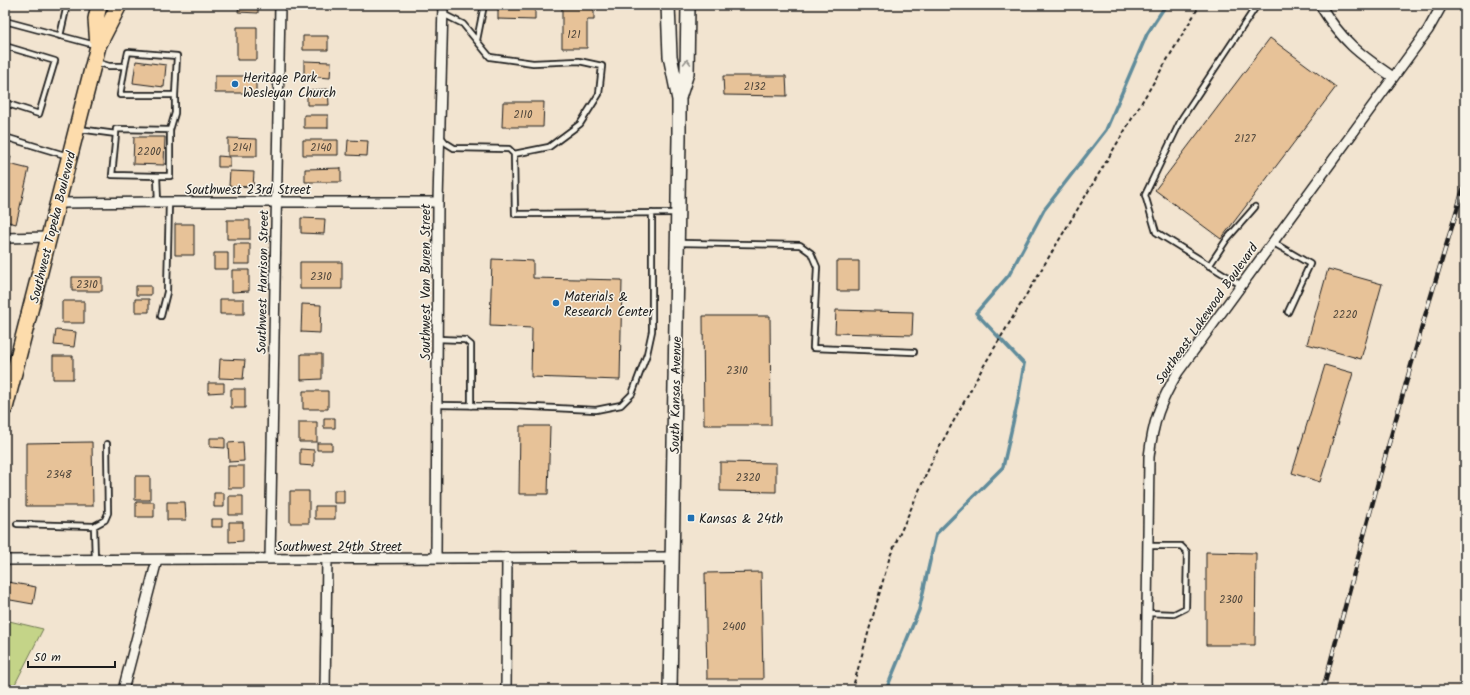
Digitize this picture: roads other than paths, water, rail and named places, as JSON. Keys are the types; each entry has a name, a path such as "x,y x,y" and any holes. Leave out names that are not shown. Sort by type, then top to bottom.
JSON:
{"main road":[{"name":"Southwest Topeka Boulevard","path":"98,46 96,19 99,5"},
{"name":"Southwest Topeka Boulevard","path":"5,408 8,383 49,237 98,46 119,5"},
{"name":"South Kansas Avenue","path":"668,5 670,56 679,100 670,690"},
{"name":"South Kansas Avenue","path":"679,100 687,73 688,5"}],"street":[{"name":"Southwest Harrison Street","path":"270,559 280,5"},
{"path":"1320,5 1331,23 1345,40 1367,59 1394,77"},
{"name":"Southeast Lakewood Boulevard","path":"1146,690 1149,457 1155,420 1167,389 1272,242 1428,30 1442,5"},
{"name":"Southwest Van Buren Street","path":"436,558 438,202 442,10"},
{"name":"Southwest 23rd Street","path":"58,203 438,202"},
{"path":"5,238 49,237"},
{"path":"506,690 507,557"},
{"name":"Southwest 24th Street","path":"5,560 673,557"},
{"path":"325,690 326,559"},
{"path":"124,690 157,560"}],"lane":[{"path":"60,36 67,5"},
{"path":"477,40 484,5"},
{"path":"1241,285 1156,232 1145,195 1182,118 1257,5"},
{"path":"442,10 463,24 490,57 533,63 578,61 602,66 599,94 580,124 549,147 514,154"},
{"path":"5,21 98,46"},
{"path":"5,46 54,61 39,114 5,103"},
{"path":"170,130 116,129 112,175 170,176 170,130 175,113 177,56 128,52 120,95 175,95"},
{"path":"94,62 109,66 125,66"},
{"path":"77,128 116,134"},
{"path":"440,136 446,144 454,148 509,149 514,154 515,214 678,213"},
{"path":"5,137 70,157"},
{"path":"157,176 158,202"},
{"path":"161,316 167,292 168,202"},
{"path":"1209,266 1227,239 1255,207"},
{"path":"437,405 512,406 596,410 621,405 632,394 647,354 652,331 652,213"},
{"path":"1272,242 1310,264 1288,312"},
{"path":"677,243 800,245 811,253 817,267 813,348 914,352"},
{"path":"437,339 465,340 471,345 471,406"},
{"path":"17,524 94,526 105,520 108,513 107,444"},
{"path":"94,526 95,560"},
{"path":"1147,613 1174,614 1186,608 1187,552 1181,546 1148,546"}],"waterway":[{"path":"886,690 919,610 936,534 1003,467 1017,405 1024,364 976,313 1009,275 1044,210 1106,130 1147,34 1166,5"}],"railway":[{"path":"1323,690 1380,475 1425,316 1465,183"}],"place":[{"name":"Heritage Park Wesleyan Church","path":"235,84"},
{"name":"Materials & Research Center","path":"556,303"},
{"name":"Kansas & 24th","path":"691,518"}]}
